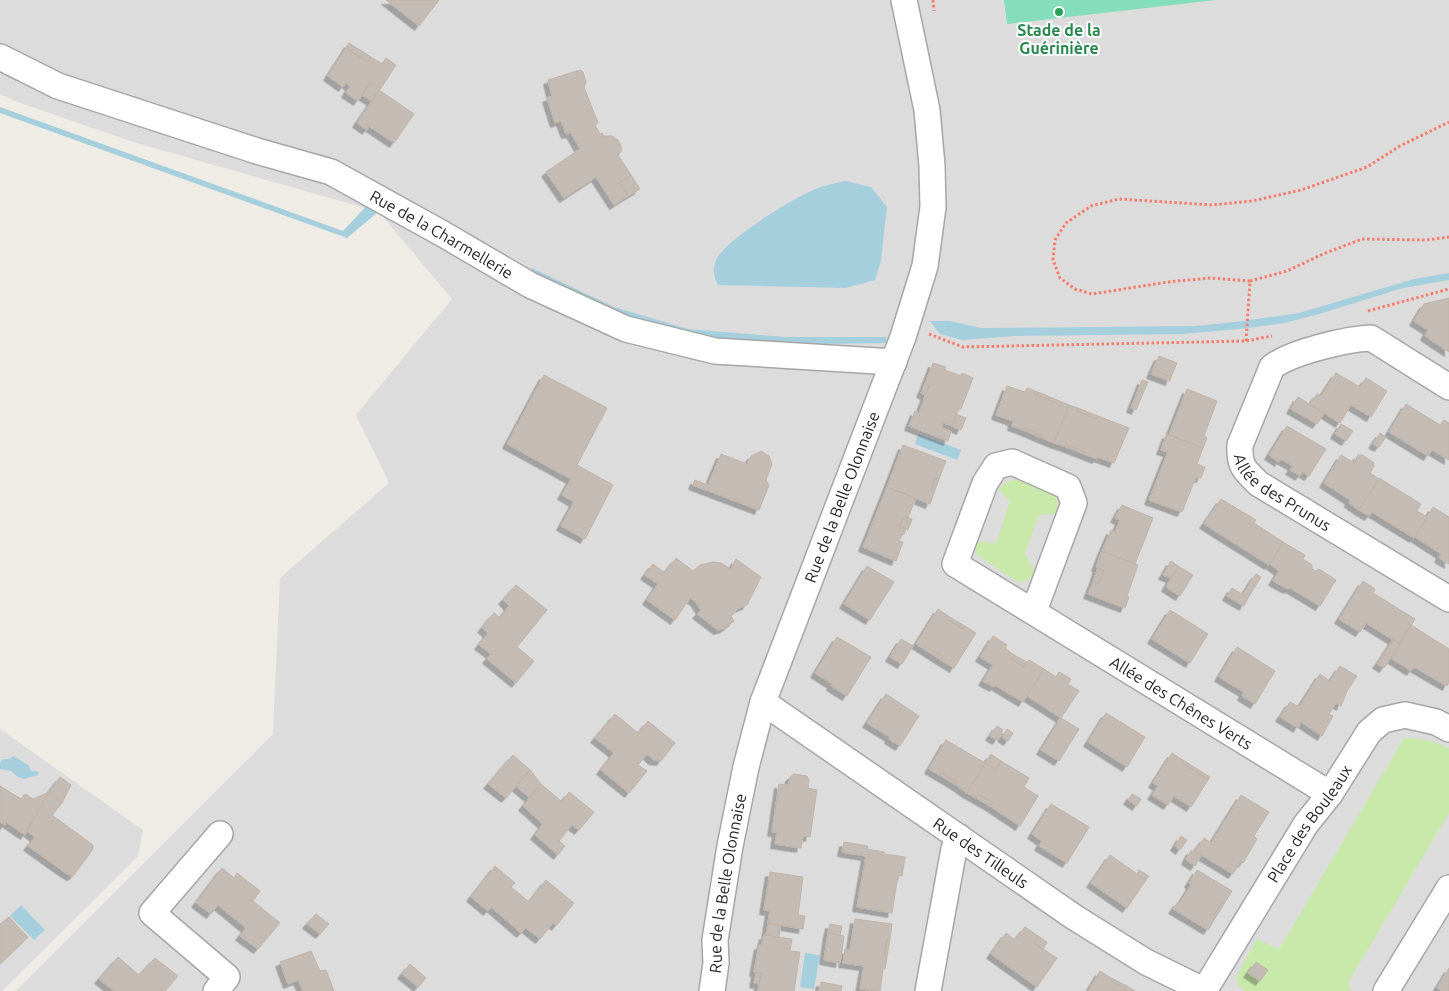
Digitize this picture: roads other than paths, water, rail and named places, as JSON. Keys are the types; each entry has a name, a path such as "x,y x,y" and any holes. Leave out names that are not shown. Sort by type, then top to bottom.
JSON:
{"street":[{"name":"Rue de la Belle Olonnaise","path":"712,991 716,963 715,940 730,846 746,767 763,702 894,362 925,266 933,207 932,166 927,110 904,0"},
{"name":"Rue de la Charmellerie","path":"0,57 58,86 257,151 331,172 443,234 530,286 626,329 715,351 894,362"},
{"name":"Allée des Prunus","path":"1449,387 1371,338 1360,338 1296,354 1281,360 1272,367 1240,445 1239,458 1246,472 1259,484 1449,599"},
{"name":"Allée des Chênes Verts","path":"1034,611 1074,503 1068,487 1012,462 996,466 985,483 956,564 1330,794"},
{"name":"Rue des Tilleuls","path":"763,702 1118,946 1165,973 1205,991"},
{"name":"Place des Bouleaux","path":"1205,991 1306,824 1330,794 1369,732 1383,720 1404,715 1436,722 1449,728"},
{"path":"216,991 227,977 152,913 220,834"},
{"path":"928,991 954,849 959,837"},
{"path":"1386,991 1449,888"}],"water":[{"path":"0,107 343,231 371,201 383,208 347,238 0,113"},
{"path":"846,181 871,187 887,207 881,261 875,280 846,288 718,285 714,273 716,260 722,251 733,241 762,220 806,193"},
{"path":"532,268 614,307 688,329 785,337 887,337 886,343 772,345 697,336 619,316 530,275"},
{"path":"1449,273 1449,280 1403,288 1285,323 1239,329 1183,334 1015,336 962,340 940,334 930,321 950,321 981,328 1196,326 1299,313 1414,279"},
{"path":"918,434 961,450 957,460 915,444"},
{"path":"14,756 29,766 31,771 39,773 38,775 24,779 11,771 0,769 0,763 3,759 9,759"},
{"path":"21,905 45,930 34,940 10,916"},
{"path":"805,953 820,955 814,989 800,987"}],"place":[{"name":"Stade de la Guérinière","path":"1059,12"}]}
